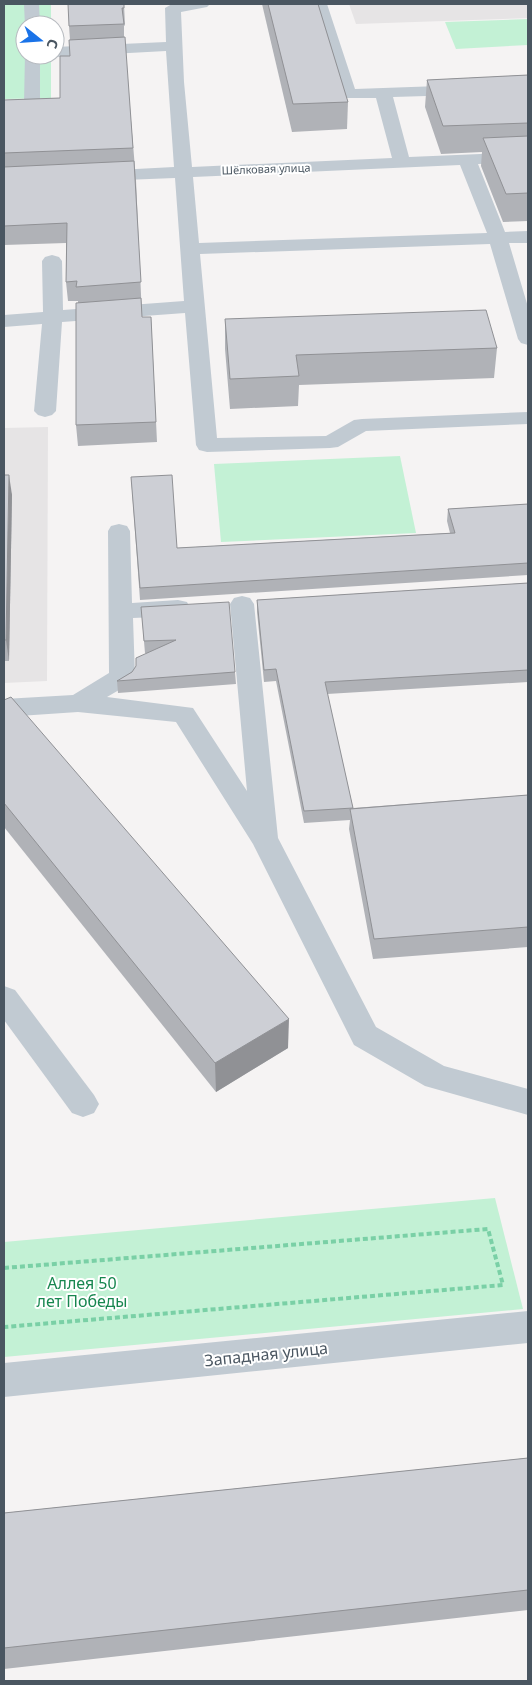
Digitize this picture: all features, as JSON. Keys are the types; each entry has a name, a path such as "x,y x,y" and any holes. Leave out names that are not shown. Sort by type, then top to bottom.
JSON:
{"street":[{"path":"202,4 173,8 173,46 182,172 191,249 194,306 207,445 330,442 362,425 528,418"},
{"path":"319,4 348,94 528,88"},
{"path":"65,51 173,46"},
{"path":"4,109 32,108 32,65"},
{"path":"383,93 402,163"},
{"name":"Шёлковая улица","path":"83,176 528,157"},
{"path":"467,160 523,305 528,339"},
{"path":"191,249 528,237"},
{"path":"45,411 52,317 52,261"},
{"path":"4,321 194,306"},
{"path":"78,703 122,677 119,531"},
{"path":"243,604 265,840"},
{"path":"122,611 196,607"},
{"path":"4,708 78,703 184,714 265,840 365,1036 436,1077 528,1102"},
{"path":"4,998 83,1104"},
{"name":"Западная улица","path":"4,1380 528,1327"}],"path":[{"path":"4,1268 488,1229 503,1285 4,1327"}],"shaded area":[{"path":"349,4 528,4 528,18 356,24"},
{"path":"48,427 47,681 4,683 4,428"}],"green space":[{"path":"4,4 51,4 51,15 15,15 15,65 51,65 51,98 4,99"},
{"path":"528,19 528,45 456,49 445,22"},
{"path":"400,456 416,533 221,542 214,464"},
{"name":"Аллея 50 лет Победы","path":"495,1198 523,1309 4,1357 4,1242"}],"building":[{"path":"68,4 124,4 124,8 122,8 124,24 69,26"},
{"path":"268,4 318,4 348,102 293,104"},
{"path":"125,37 133,148 4,153 4,100 60,98 60,65 65,65 65,56 70,56 69,40"},
{"path":"528,75 528,123 443,126 427,80"},
{"path":"528,136 528,193 506,194 483,138"},
{"path":"134,161 141,282 76,287 77,281 66,282 67,223 4,226 4,167"},
{"path":"141,298 142,317 151,317 156,422 76,425 76,303"},
{"path":"486,310 497,348 296,355 299,376 230,379 225,319"},
{"path":"4,475 9,475 6,640 4,640"},
{"path":"172,475 177,548 455,533 448,509 528,504 528,563 140,588 131,477"},
{"path":"528,583 528,670 325,682 353,808 304,811 276,669 264,670 257,600"},
{"path":"229,602 235,672 117,681 132,672 136,666 136,658 176,640 144,641 141,607"},
{"path":"11,697 289,1019 215,1063 4,803 4,700"},
{"path":"528,795 528,927 374,939 350,809"},
{"path":"528,1458 528,1590 4,1648 4,1513"}]}
